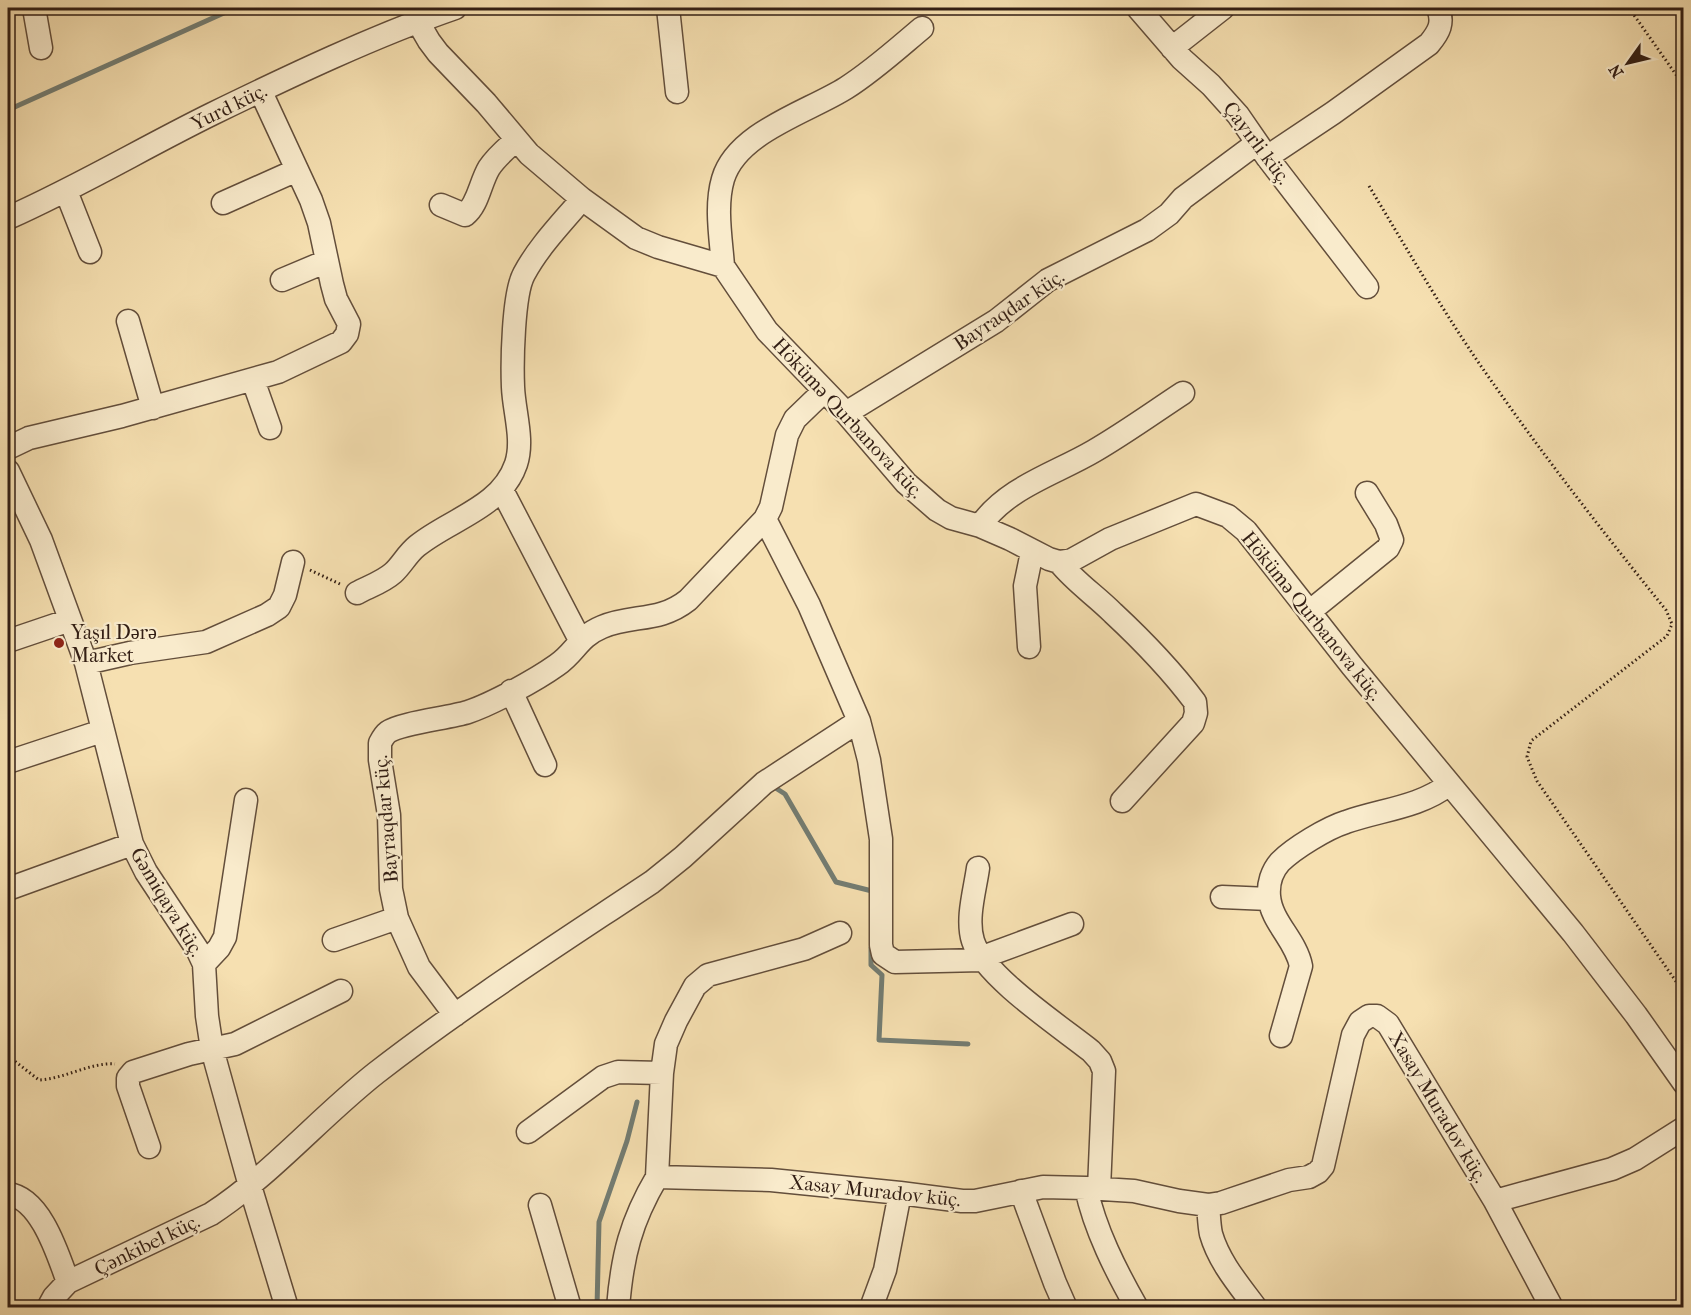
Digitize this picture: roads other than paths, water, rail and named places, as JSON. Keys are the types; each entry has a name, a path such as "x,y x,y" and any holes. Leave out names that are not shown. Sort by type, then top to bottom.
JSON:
{"street":[{"path":"34,8 41,48"},
{"name":"Yurd küç.","path":"8,218 66,191 211,115 346,52 455,8"},
{"path":"668,8 677,92"},
{"name":"Çayırli küç.","path":"1138,8 1172,48 1212,85 1238,115 1262,150 1367,287"},
{"path":"1172,48 1223,8"},
{"name":"Bayraqdar küç.","path":"846,413 996,321 1048,280 1147,231 1169,214 1183,198 1262,150 1333,114 1429,44 1439,33 1442,23 1438,8"},
{"path":"418,22 429,41 486,103 516,140 582,199 636,238 658,247 723,266 719,199 723,178 733,159 754,139 784,120 844,90 868,74 922,28"},
{"path":"8,448 29,438 153,408 253,380 295,364 341,342 347,334 349,324 336,299 319,223 261,92"},
{"path":"441,205 465,215 471,210 489,169 501,153 516,140"},
{"path":"223,203 297,170"},
{"path":"66,191 90,252"},
{"path":"357,593 393,573 415,547 431,535 482,506 502,490 517,462 519,444 513,387 513,344 522,277 536,254 582,199"},
{"path":"282,280 327,261"},
{"name":"Hökümə Qurbanova küç.","path":"723,266 767,331 846,413 921,498 951,518 980,526 1032,552 1059,562 1072,560 1110,539 1196,504 1228,516 1246,531 1448,785 1573,933 1636,1015 1683,1083"},
{"path":"128,321 153,408"},
{"path":"253,380 270,428"},
{"name":"Bayraqdar küç.","path":"455,1015 419,968 397,918 391,889 389,815 380,760 380,742 389,732 397,728 471,711 511,691 557,665 567,657 580,640 602,627 619,621 655,617 676,610 765,519 774,497 788,435 795,419 824,391"},
{"path":"980,526 990,513 1012,494 1095,451 1183,393"},
{"name":"Gəmiqaya küç.","path":"8,471 40,540 86,663 132,844 146,872 197,949 204,964 207,1016 212,1049 287,1308"},
{"path":"502,490 580,640"},
{"path":"1309,612 1388,548 1392,540 1386,524 1367,493"},
{"path":"765,519 809,604 859,721 869,760 881,839 881,945 883,954 895,962 981,959 1072,924"},
{"path":"1029,647 1025,586 1032,552"},
{"path":"86,663 130,653 206,642 267,615 279,607 285,595 293,562"},
{"path":"1059,562 1072,578 1111,611 1147,647 1195,702 1196,713 1193,723 1122,801"},
{"path":"8,641 70,620"},
{"path":"511,691 545,765"},
{"name":"Çənkibel küç.","path":"48,1308 54,1297 68,1282 211,1214 250,1186 333,1109 376,1073 455,1015 652,882 764,783 859,721"},
{"path":"8,762 102,731"},
{"path":"1281,1036 1301,966 1299,954 1271,910 1268,889 1271,876 1280,863 1301,846 1344,822 1428,798 1448,785"},
{"path":"204,964 219,948 225,937 246,800"},
{"path":"8,889 132,844"},
{"path":"978,868 970,922 972,940 981,959 1003,981 1091,1050 1100,1061 1104,1071 1090,1205 1120,1277 1137,1308"},
{"path":"1222,897 1269,898"},
{"path":"334,940 397,918"},
{"path":"618,1308 624,1260 634,1220 657,1176 662,1073 666,1044 695,986 708,975 804,949 840,933"},
{"path":"149,1147 128,1086 128,1078 133,1072 189,1054 235,1044 341,991"},
{"name":"Xasay Muradov küç.","path":"657,1176 771,1180 962,1201 975,1201 1043,1187 1134,1191 1179,1201 1208,1205 1221,1203 1288,1180 1309,1177 1318,1172 1323,1166 1328,1149 1353,1035 1360,1022 1369,1016 1377,1016 1388,1024 1495,1201 1552,1308"},
{"path":"528,1132 603,1077 618,1072 662,1073"},
{"path":"1495,1201 1612,1169 1635,1159 1683,1128"},
{"path":"1021,1191 1066,1308"},
{"path":"871,1308 885,1269 900,1193"},
{"path":"8,1194 26,1200 37,1215 56,1248 68,1282"},
{"path":"540,1205 570,1308"},
{"path":"1208,1205 1211,1233 1220,1255 1232,1276 1256,1308"}],"waterway":[{"path":"8,110 235,8"},
{"path":"771,789 774,787 785,794 836,882 872,891 872,894"},
{"path":"871,948 871,965 882,975 879,1040 968,1044"},
{"path":"597,1308 599,1222 627,1141 637,1102"}],"place":[{"name":"Yaşıl Dərə Market","path":"59,643"}]}
